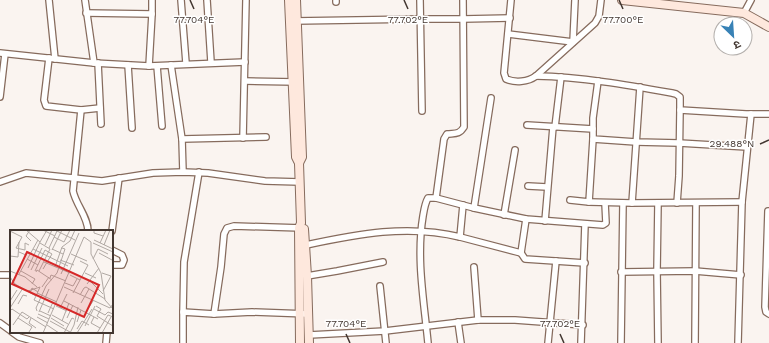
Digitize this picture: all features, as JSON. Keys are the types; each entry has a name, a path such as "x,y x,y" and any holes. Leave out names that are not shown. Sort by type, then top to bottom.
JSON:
{"street":[{"path":"49,0 52,59 44,100 45,104 47,106 81,110 100,108"},
{"path":"85,0 86,13 96,63 100,124"},
{"path":"149,66 152,0"},
{"path":"181,0 186,64"},
{"path":"207,0 211,62"},
{"path":"243,138 246,0"},
{"path":"289,0 294,21"},
{"path":"296,0 294,21 296,82 302,157 299,163 304,314 309,339 478,320 515,320 583,325"},
{"path":"420,0 422,111"},
{"path":"436,198 444,139 448,134 460,132 464,127 463,0"},
{"path":"511,0 505,76 510,80 525,81 531,80 536,76 595,23 598,19 601,0"},
{"path":"573,42 574,0"},
{"path":"622,0 660,2 744,13 769,27"},
{"path":"744,13 751,0"},
{"path":"86,13 152,14"},
{"path":"294,21 420,18 510,18"},
{"path":"508,34 573,42"},
{"path":"0,97 2,53 96,63 149,66 211,62 245,62"},
{"path":"128,65 132,128"},
{"path":"171,65 182,139 183,172"},
{"path":"156,66 162,126"},
{"path":"536,76 561,76 640,87 676,94 680,97 679,176 677,203"},
{"path":"545,221 547,187 561,76"},
{"path":"245,81 296,82"},
{"path":"589,202 593,129 598,81"},
{"path":"632,204 640,87"},
{"path":"474,208 491,98"},
{"path":"81,110 73,191 74,197 88,223 88,230"},
{"path":"680,110 769,114"},
{"path":"738,343 742,202 751,114"},
{"path":"526,125 593,129"},
{"path":"182,139 266,137"},
{"path":"593,139 747,148"},
{"path":"504,215 515,150"},
{"path":"0,182 26,174 102,181 153,173 199,172 265,182 300,182"},
{"path":"183,343 184,262 199,172"},
{"path":"112,230 119,178"},
{"path":"528,186 547,187"},
{"path":"428,343 421,279 420,231 426,200 428,198 436,198 526,219 603,226 606,223 606,203"},
{"path":"570,200 632,204 742,202"},
{"path":"621,343 623,203"},
{"path":"658,203 656,271 658,343"},
{"path":"695,343 696,203"},
{"path":"460,237 463,205"},
{"path":"768,211 765,307 766,312 769,314"},
{"path":"526,219 521,252 525,259 585,263"},
{"path":"581,343 583,325 585,224"},
{"path":"214,314 224,234 227,228 234,226 301,226"},
{"path":"300,343 307,276 306,245 301,226"},
{"path":"306,245 353,235 381,232 420,231 445,233 521,252"},
{"path":"113,250 122,255 124,258 122,265 113,265"},
{"path":"548,343 556,261"},
{"path":"307,276 383,262"},
{"path":"474,267 478,320"},
{"path":"621,272 695,271 741,275"},
{"path":"380,286 386,343"},
{"path":"183,312 214,314 252,312 304,314"},
{"path":"458,322 461,343"},
{"path":"0,323 10,330"},
{"path":"13,333 19,337 40,343"},
{"path":"106,343 107,333"}]}
